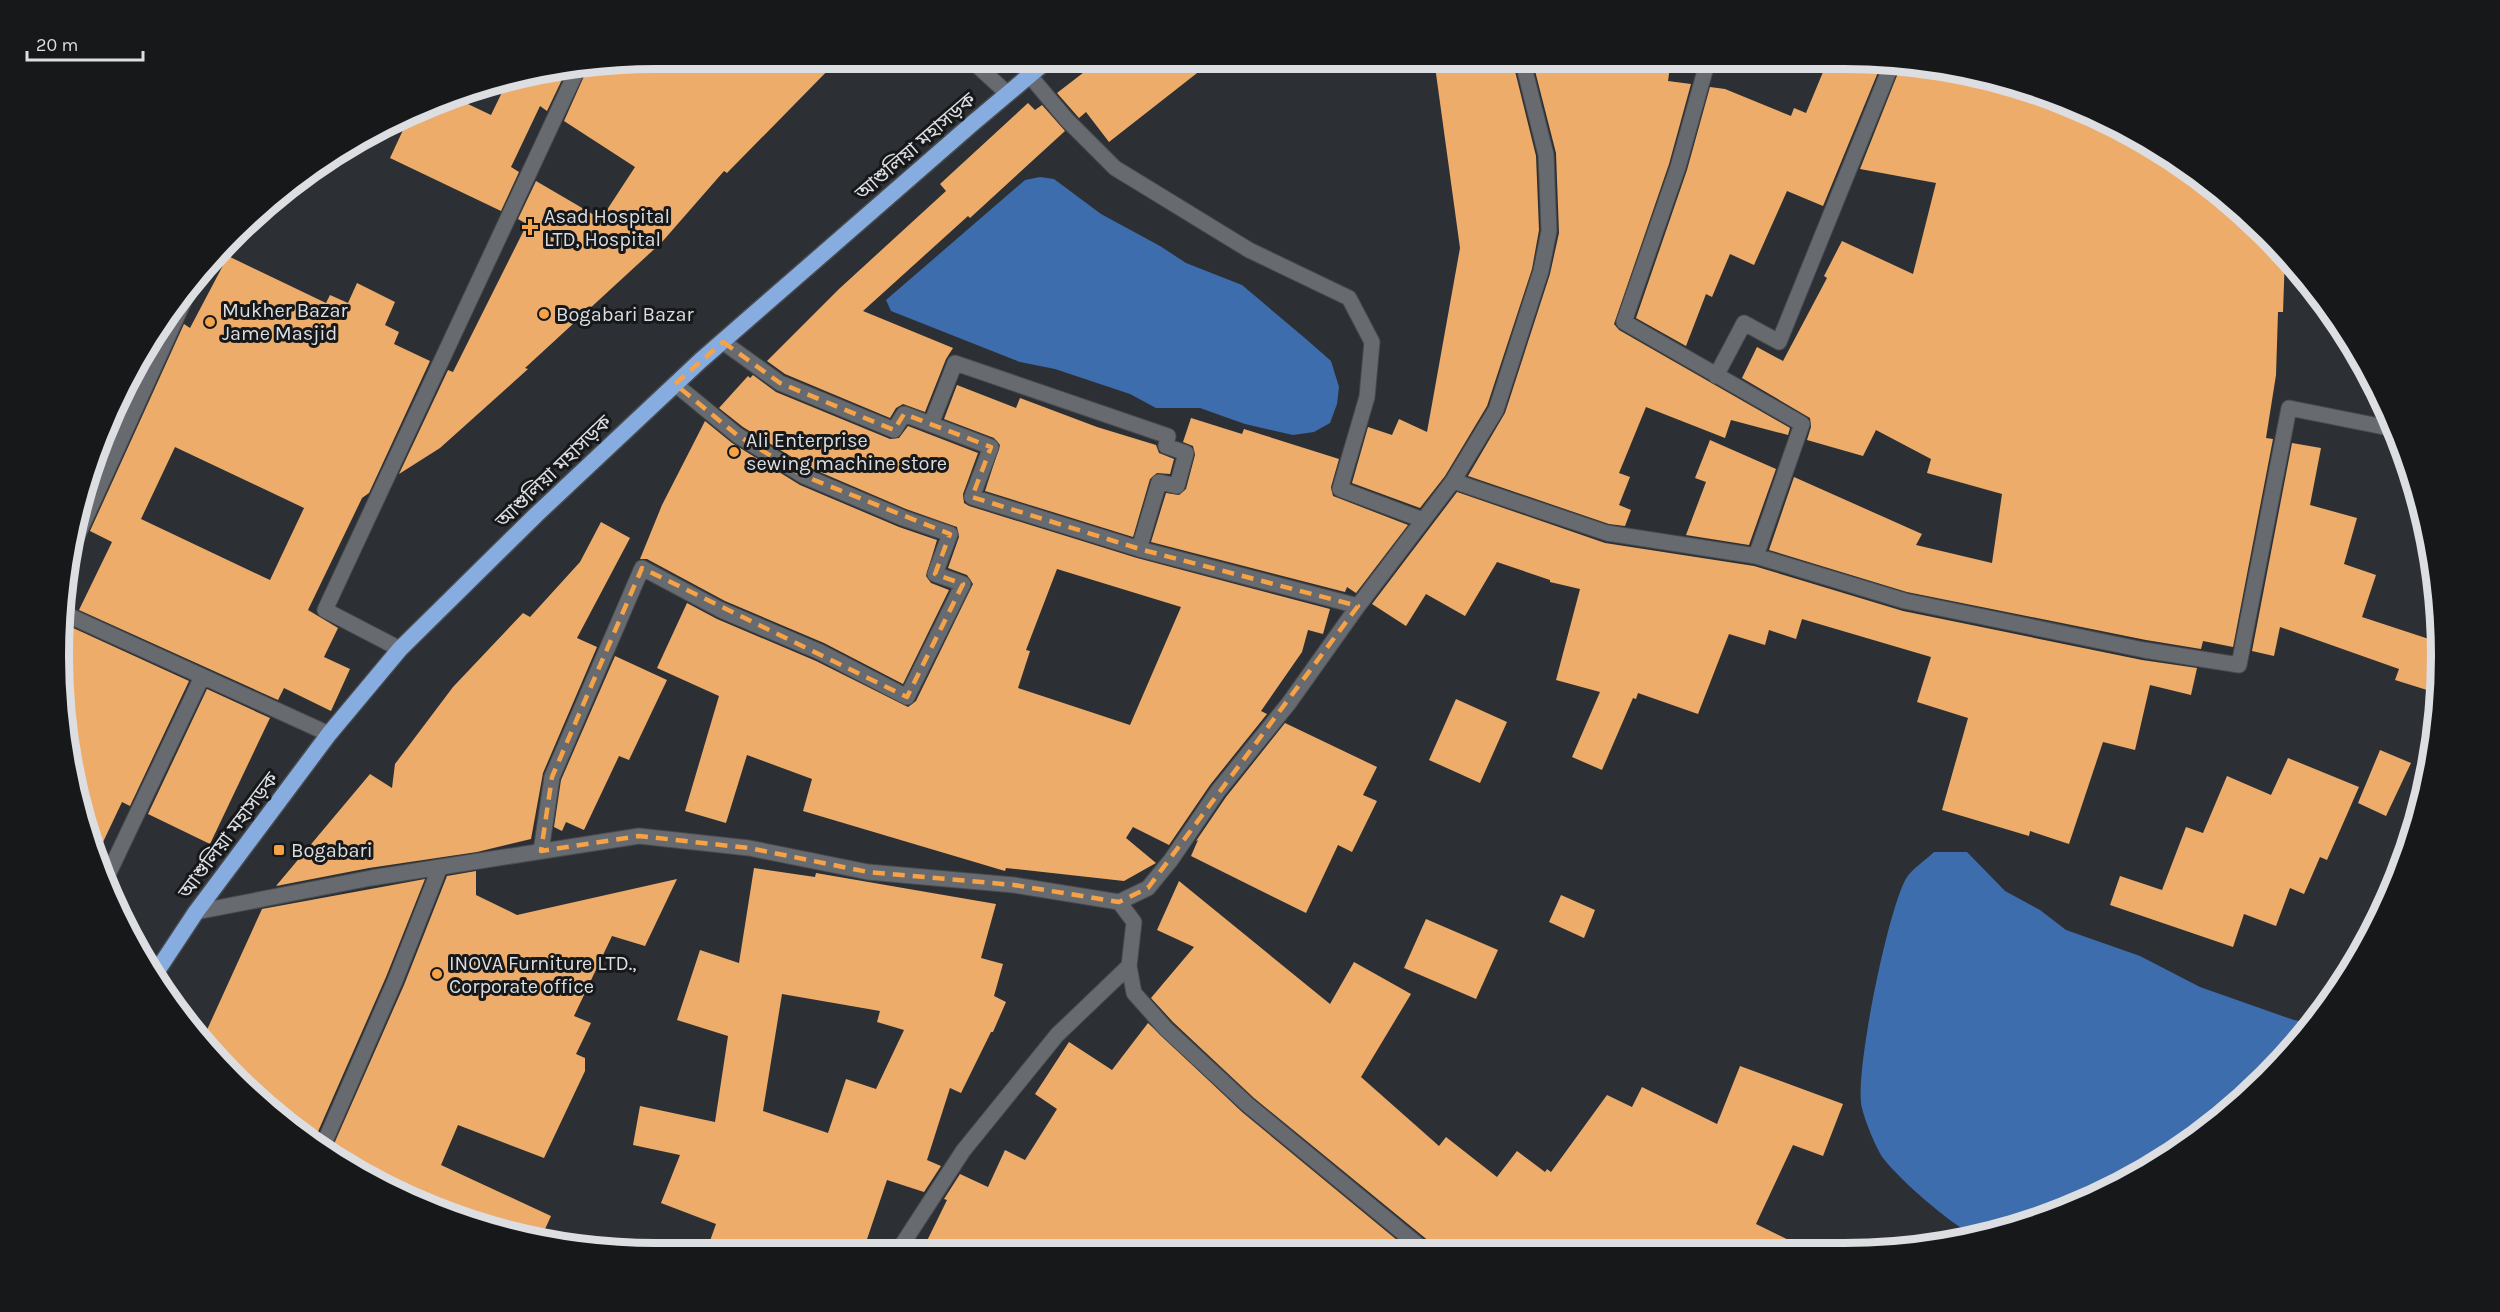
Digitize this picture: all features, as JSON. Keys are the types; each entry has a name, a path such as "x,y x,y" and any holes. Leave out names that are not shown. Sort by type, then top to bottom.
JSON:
{"highway":[{"name":"আশুলিয়া মহাসড়ক","path":"158,966 329,734 400,649 537,514 675,384 1038,69"}],"street":[{"path":"981,69 1008,94"},
{"path":"196,912 371,878 639,836 749,848 868,872 1014,885 1119,902 1148,888 1171,860 1218,791 1289,703 1358,606 1453,481 1496,410 1541,271 1550,231 1546,155 1524,69"},
{"path":"1705,69 1678,167 1624,322 1802,424 1756,556"},
{"path":"1716,376 1744,323 1779,342 1889,71"},
{"path":"400,649 325,610 575,75"},
{"path":"1030,76 1067,120 1115,168 1249,250 1349,298 1372,342 1367,397 1340,489 1423,520"},
{"path":"86,517 176,319"},
{"path":"723,342 780,383 894,430 904,414 991,447 972,497 1139,549 1358,606"},
{"path":"931,424 955,363 1168,436 1166,446 1186,453 1177,486 1159,482 1139,549"},
{"path":"542,851 552,777 642,568 721,610 820,652 907,697 963,584 935,574 950,534 903,518 804,476 737,435 675,384"},
{"path":"1453,481 1607,533 1756,556 1905,601 2144,650 2239,665 2289,408 2384,427"},
{"path":"70,617 329,734"},
{"path":"110,871 202,677"},
{"path":"325,1141 395,981 440,867"},
{"path":"1119,902 1134,922 1129,966 1134,993 1166,1029 1248,1105 1416,1243"},
{"path":"903,1243 963,1150 1057,1035 1129,966"}],"highlighted area":[{"path":"723,342 780,383 894,430 904,414 991,447 972,497 1143,550 1358,606 1148,888 1119,902 1014,885 868,872 749,848 639,836 541,851 552,777 642,568 907,697 963,584 935,574 950,534 804,476 737,435 675,384"}],"water":[{"path":"1040,177 1054,179 1101,214 1186,263 1242,285 1306,339 1331,361 1339,387 1337,404 1330,423 1314,432 1293,435 1245,424 1200,408 1156,408 1130,394 1055,369 1020,362 891,311 886,300 1025,180"},
{"path":"1934,852 1967,852 2005,891 2040,910 2066,930 2140,956 2200,987 2303,1022 2259,1071 2231,1097 2201,1122 2138,1164 2069,1198 2033,1212 1965,1231 1938,1211 1891,1168 1877,1148 1862,1108 1863,1063 1874,991 1891,920 1907,877"}],"building":[{"path":"656,69 829,69 727,173 724,171 662,242 525,368 528,369 440,448 399,474 448,370 453,372 527,224 518,219 536,181 601,219 635,167 564,121 585,73"},
{"path":"1088,69 1202,69 1109,142 1086,112 1079,118 1057,93"},
{"path":"1435,69 1514,69 1536,156 1539,230 1532,269 1487,406 1445,476 1420,508 1352,483 1368,427 1392,435 1399,419 1427,432 1460,248"},
{"path":"1535,69 1670,69 1668,81 1691,84 1669,164 1614,324 1619,330 1790,428 1788,435 1731,420 1725,438 1646,407 1619,473 1630,477 1619,505 1631,510 1625,526 1609,524 1468,476 1505,413 1550,274 1559,233 1556,153"},
{"path":"1824,69 1879,70 1823,206 1787,191 1754,265 1730,254 1712,297 1706,294 1686,346 1636,318 1687,170 1710,87 1725,89 1791,116 1794,108 1806,113"},
{"path":"1899,72 1959,80 2033,100 2104,130 2138,148 2201,190 2259,241 2285,268 2283,312 2278,312 2276,375 2266,438 2273,439 2233,647 2203,641 2201,649 2146,640 1907,592 1769,550 1794,477 1922,534 1916,545 1992,563 2002,494 1927,473 1931,459 1876,430 1863,456 1807,440 1811,427 1810,418 1742,378 1757,347 1783,361 1827,278 1824,276 1842,241 1913,274 1936,183 1860,169"},
{"path":"563,76 547,111 540,106 511,167 519,172 501,211 390,158 405,126 431,114 463,102 491,115 504,89"},
{"path":"1028,103 1035,110 1042,105 1065,131 863,311 953,348 946,359 925,412 903,404 896,408 890,418 785,374 767,361 839,289 946,191 940,184"},
{"path":"228,256 326,303 330,295 348,303 357,283 395,302 385,325 399,332 394,344 430,361 369,493 362,498 308,610 338,628 324,657 350,669 331,711 284,688 278,700 79,610 112,542 90,531 184,324 190,328","holes":["175,447 304,508 270,580 141,519"]},
{"path":"753,375 776,392 890,439 899,438 908,426 978,453 963,494 964,503 969,506 1137,558 1330,609 1323,634 1308,630 1302,652 1261,711 1267,714 1210,785 1169,845 1133,827 1126,838 1156,863 1124,881 1006,868 1005,871 803,811 812,779 747,755 726,823 685,811 719,696 657,668 687,603 717,619 816,661 908,707 916,701 973,584 967,575 948,568 959,537 957,527 906,509 808,467 743,427 719,408 748,376 750,378","holes":["1057,569 1181,607 1130,725 1018,688 1030,651 1026,650"]},
{"path":"957,385 1016,408 1020,398 1097,427 1156,445 1159,453 1174,459 1170,474 1157,473 1150,479 1133,537 985,491 1000,445 994,438 944,419"},
{"path":"1191,418 1242,434 1244,429 1339,459 1331,487 1333,496 1408,525 1356,593 1347,587 1345,592 1151,542 1166,493 1179,495 1186,489 1195,455 1193,446 1183,442"},
{"path":"705,421 732,443 800,485 899,527 937,540 926,576 931,583 949,590 903,684 824,643 725,601 647,559 640,559 662,505"},
{"path":"1710,440 1776,469 1749,545 1686,535 1706,482 1695,478"},
{"path":"2292,443 2321,448 2310,505 2357,518 2344,564 2376,575 2362,617 2431,640 2430,680 2427,690 2395,680 2399,669 2280,627 2274,656 2252,651"},
{"path":"1457,492 1605,543 1754,566 1903,611 2142,660 2197,668 2191,695 2150,685 2135,750 2103,742 2069,844 2030,831 2029,836 1942,810 1968,718 1917,702 1931,657 1802,619 1796,639 1769,630 1765,645 1729,634 1698,714 1638,693 1636,699 1633,698 1602,770 1572,757 1600,692 1556,680 1580,589 1550,582 1550,580 1497,562 1465,616 1426,594 1406,626 1372,604"},
{"path":"601,522 630,538 577,638 597,647 543,773 531,839 477,852 369,868 276,886 370,774 392,788 395,764 453,687 523,613 530,617 580,562"},
{"path":"71,627 189,681 130,806 122,802 101,847 80,771 74,733 70,694"},
{"path":"615,656 667,680 629,760 619,756 584,830 566,822 562,831 554,827 561,780"},
{"path":"207,689 270,718 210,844 148,814"},
{"path":"1456,699 1507,722 1480,783 1429,760"},
{"path":"1285,723 1377,767 1363,795 1377,801 1352,852 1338,845 1306,913 1191,856 1198,840 1196,841 1226,797"},
{"path":"2380,750 2411,763 2386,816 2358,803"},
{"path":"2288,758 2359,787 2327,860 2320,857 2304,894 2290,888 2276,926 2244,914 2233,947 2110,905 2120,876 2162,890 2186,827 2203,833 2227,776 2271,795"},
{"path":"754,868 815,877 816,873 996,904 981,958 1003,964 994,996 1006,1002 961,1093 950,1088 927,1160 941,1166 924,1192 887,1180 866,1243 709,1243 716,1224 661,1203 680,1155 633,1145 640,1106 715,1122 728,1036 677,1020 700,950 739,963","holes":["782,994 880,1011 877,1022 904,1030 876,1089 846,1079 828,1133 763,1111"]},
{"path":"476,871 476,895 517,915 677,879 645,946 612,936 574,1016 591,1023 576,1054 585,1058 585,1071 544,1158 458,1125 441,1165 551,1216 543,1232 467,1212 431,1198 362,1164 333,1146 404,985 447,876"},
{"path":"425,879 386,977 317,1135 269,1097 241,1071 206,1032 262,909"},
{"path":"1179,881 1330,1004 1354,962 1411,994 1361,1077 1439,1146 1446,1137 1497,1177 1517,1151 1545,1172 1547,1169 1551,1172 1607,1095 1632,1107 1642,1087 1717,1124 1740,1066 1843,1104 1823,1156 1793,1145 1756,1224 1795,1243 1430,1243 1254,1098 1173,1022 1151,998 1194,947 1157,930"},
{"path":"1561,895 1595,910 1584,938 1549,922"},
{"path":"1426,919 1498,950 1476,999 1404,968"},
{"path":"1148,1023 1242,1112 1401,1243 1085,1243 1077,1239 1075,1243 926,1243 947,1200 944,1199 960,1174 988,1187 1005,1150 1025,1160 1057,1109 1035,1094 1069,1042 1112,1070"}],"place":[{"name":"Asad Hospital LTD, Hospital","path":"530,227"},
{"name":"Bogabari Bazar","path":"544,314"},
{"name":"Mukher Bazar Jame Masjid","path":"210,322"},
{"name":"Ali Enterprise sewing machine store","path":"734,452"},
{"name":"Bogabari","path":"279,850"},
{"name":"INOVA Furniture LTD., Corporate office","path":"437,974"}]}
